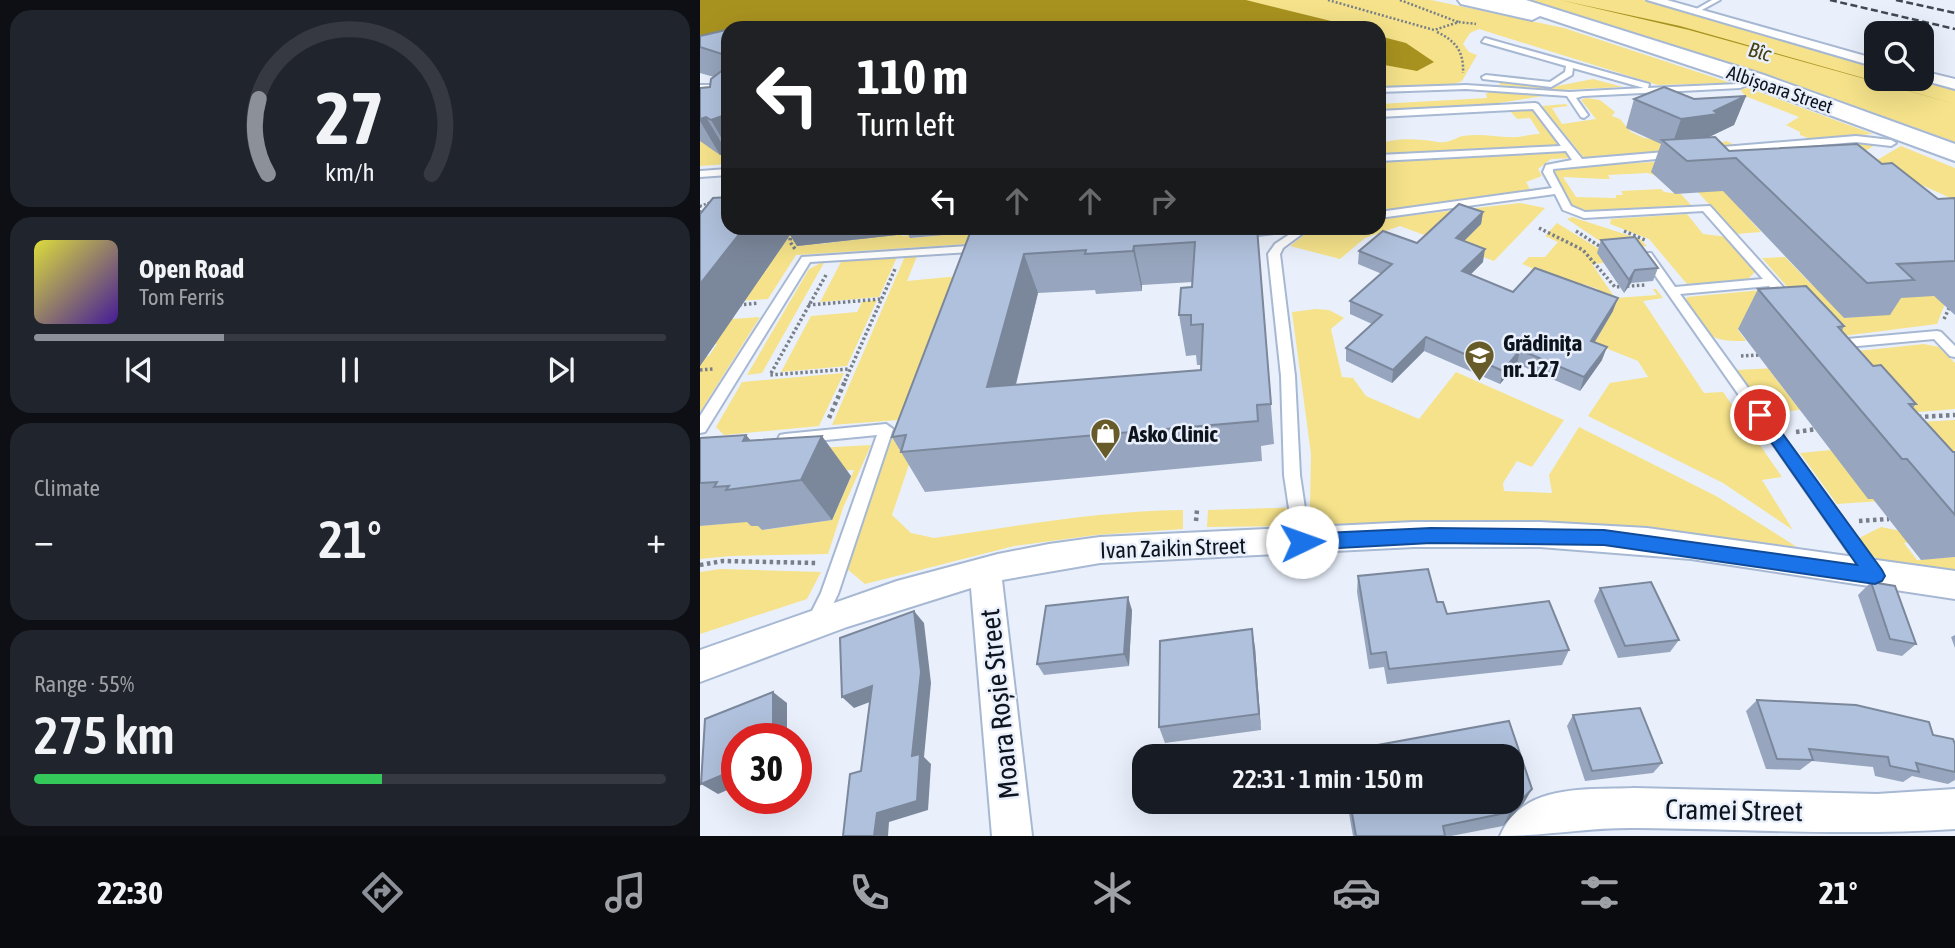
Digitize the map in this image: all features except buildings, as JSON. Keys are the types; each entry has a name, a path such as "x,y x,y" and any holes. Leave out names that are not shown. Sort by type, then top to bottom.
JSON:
{"main road":[{"name":"Albișoara Street","path":"1467,0 1503,2 1602,30 1756,80 1901,139 1955,153"}],"street":[{"path":"1653,0 1864,60"},
{"path":"1934,78 1955,84"},
{"name":"Ivan Zaikin Street","path":"700,666 814,625 985,571 1045,556 1100,550 1431,535 1604,537 1955,585"},
{"name":"Moara Roșie Street","path":"985,571 1012,836"},
{"name":"Cramei Street","path":"1520,836 1538,818 1561,811 1634,808 1877,814 1955,809"}],"lane":[{"path":"1696,11 1717,0"},
{"path":"1485,40 1657,90"},
{"path":"1486,77 1551,85 1569,73 1570,64"},
{"path":"1386,90 1466,87 1581,93 1740,86 1756,80"},
{"path":"700,87 721,87"},
{"path":"1581,93 1571,97 1584,115"},
{"path":"1386,114 1535,106 1579,162"},
{"path":"1703,152 1856,139 1901,139"},
{"path":"1875,153 1901,139"},
{"path":"1386,158 1569,148"},
{"path":"1689,153 1579,162 1549,167 1548,172 1555,191 1567,208 1584,215 1706,208 1794,307"},
{"path":"700,174 721,172"},
{"path":"1386,214 1555,191"},
{"path":"703,432 806,258 986,248 1004,235"},
{"path":"1295,235 1279,246 1274,254 1288,376 1292,475 1302,542"},
{"path":"1645,253 1875,576"},
{"path":"1670,288 1772,282"},
{"path":"1826,345 1937,335 1955,353"},
{"path":"770,441 886,429 839,564 814,625"}],"path":[{"path":"1328,0 1434,30 1460,47 1465,61 1466,87"},
{"path":"1401,0 1459,23"},
{"path":"1434,30 1459,23 1481,24"},
{"path":"700,206 721,198"},
{"path":"1539,228 1568,239 1584,249 1615,287 1670,288"},
{"path":"822,435 903,251"},
{"path":"836,256 770,375 850,369"},
{"path":"1937,335 1955,295"},
{"path":"808,305 883,298"},
{"path":"1914,417 1955,415"},
{"path":"700,565 778,561 839,564"}],"shaded area":[{"path":"700,0 1431,0 1564,28 1731,83 1658,85 1479,29 1470,33 1463,44 1469,52 1477,55 1462,81 1452,85 1386,89 1386,21 721,21"},
{"path":"700,0 1246,0 1331,21 721,21 721,51 700,52"},
{"path":"1527,0 1647,0 1864,61 1864,91 1934,91 1934,81 1955,85 1955,142 1769,75"},
{"path":"1560,0 1680,26 1864,79 1689,30"},
{"path":"1386,38 1406,43 1434,62 1417,71 1386,65"},
{"path":"1593,79 1623,87 1558,90 1499,85 1501,82 1552,87"},
{"path":"1748,88 1873,134 1811,139 1800,135 1800,132 1786,125 1799,117 1745,96 1740,89"},
{"path":"1491,90 1549,95 1492,104 1386,111 1386,104 1487,98 1486,94"},
{"path":"1581,100 1600,100 1615,112 1612,116 1620,119 1631,132 1644,138 1709,146 1726,141 1740,147 1584,158 1542,106 1566,104 1568,106 1552,108 1562,124 1596,119"},
{"path":"1531,107 1536,110 1561,145 1386,156 1386,142 1399,140 1442,142 1469,135 1514,137 1540,134 1530,118 1517,119 1510,111"},
{"path":"721,121 721,164 700,166 700,122"},
{"path":"1857,141 1877,144 1853,158 1900,263 1945,304 1937,324 1843,336 1827,332 1762,258 1785,257 1811,284 1819,283 1844,318 1889,314 1740,209 1761,232 1736,234 1696,190 1648,173 1608,175 1610,179 1563,177 1576,197 1616,198 1616,195 1623,195 1621,191 1661,189 1664,192 1681,194 1691,205 1587,211 1572,205 1552,174 1557,168 1671,161"},
{"path":"1901,146 1955,168 1955,200 1884,168 1877,160"},
{"path":"1564,151 1571,158 1551,159 1538,169 1542,176 1526,182 1533,195 1386,212 1386,160"},
{"path":"1520,203 1545,208 1494,261 1400,226 1386,231 1386,218"},
{"path":"1687,214 1703,234 1728,237 1755,272 1748,279 1687,284 1649,239 1610,224 1611,219"},
{"path":"1572,217 1640,239 1647,246 1612,249 1567,219"},
{"path":"1557,223 1599,249 1604,263 1592,264 1615,298 1657,295 1653,289 1656,289 1663,298 1643,301 1704,393 1723,392 1782,477 1762,480 1793,530 1723,483 1588,416 1610,383 1648,377 1638,361 1568,333 1598,289 1583,284 1578,291 1530,273 1532,268 1522,264 1529,257 1545,257 1558,242 1545,236"},
{"path":"737,235 814,235 821,244 888,235 911,235 911,238 995,235 984,243 796,255 768,299 738,301 740,293 751,292 760,272 765,272 771,262"},
{"path":"1304,235 1374,235 1365,238 1340,259 1290,246"},
{"path":"906,254 918,254 907,281 959,276 916,444 892,515 911,533 934,538 1058,520 1152,511 1183,510 1183,529 1096,535 1014,546 865,584 847,569 862,513 898,420 832,425"},
{"path":"898,255 879,297 820,302 843,258"},
{"path":"825,261 762,373 747,375 809,269"},
{"path":"1762,290 1738,330 1746,341 1722,340 1709,334 1685,303 1687,297"},
{"path":"877,300 847,366 781,372 811,316 857,312 862,302"},
{"path":"1329,310 1344,318 1331,329 1342,377 1353,378 1366,396 1419,419 1456,372 1564,420 1532,467 1517,461 1503,483 1504,491 1552,493 1549,475 1579,427 1716,496 1797,547 1665,530 1508,523 1207,527 1208,510 1310,507 1311,454 1292,312"},
{"path":"760,317 700,412 700,357 709,356 717,344 712,344 732,319"},
{"path":"1924,344 1939,347 1955,363 1955,409 1894,414 1839,353"},
{"path":"1776,368 1769,370 1800,410 1766,413 1736,370"},
{"path":"844,373 819,426 724,435 716,427 742,382"},
{"path":"1955,420 1955,521 1902,423"},
{"path":"871,445 843,508 828,554 700,559 700,526 753,521 765,525 763,530 832,520 854,470 833,471 725,453"},
{"path":"1831,450 1881,501 1837,504 1800,453"},
{"path":"1881,527 1906,532 1914,542 1904,543 1917,560 1955,557 1955,574 1900,566 1874,557 1857,539"},
{"path":"721,569 821,572 807,599 700,634 700,572"}],"railway":[{"path":"1830,0 1955,29"},
{"path":"1896,0 1955,13"}],"place":[{"name":"Grădinița nr. 127","path":"1480,383"},
{"name":"Asko Clinic","path":"1105,461"}],"route":[{"path":"1302,542 1431,535 1604,537 1875,576 1760,415"}],"water label":[{"name":"Bîc","path":"1760,51"}]}
